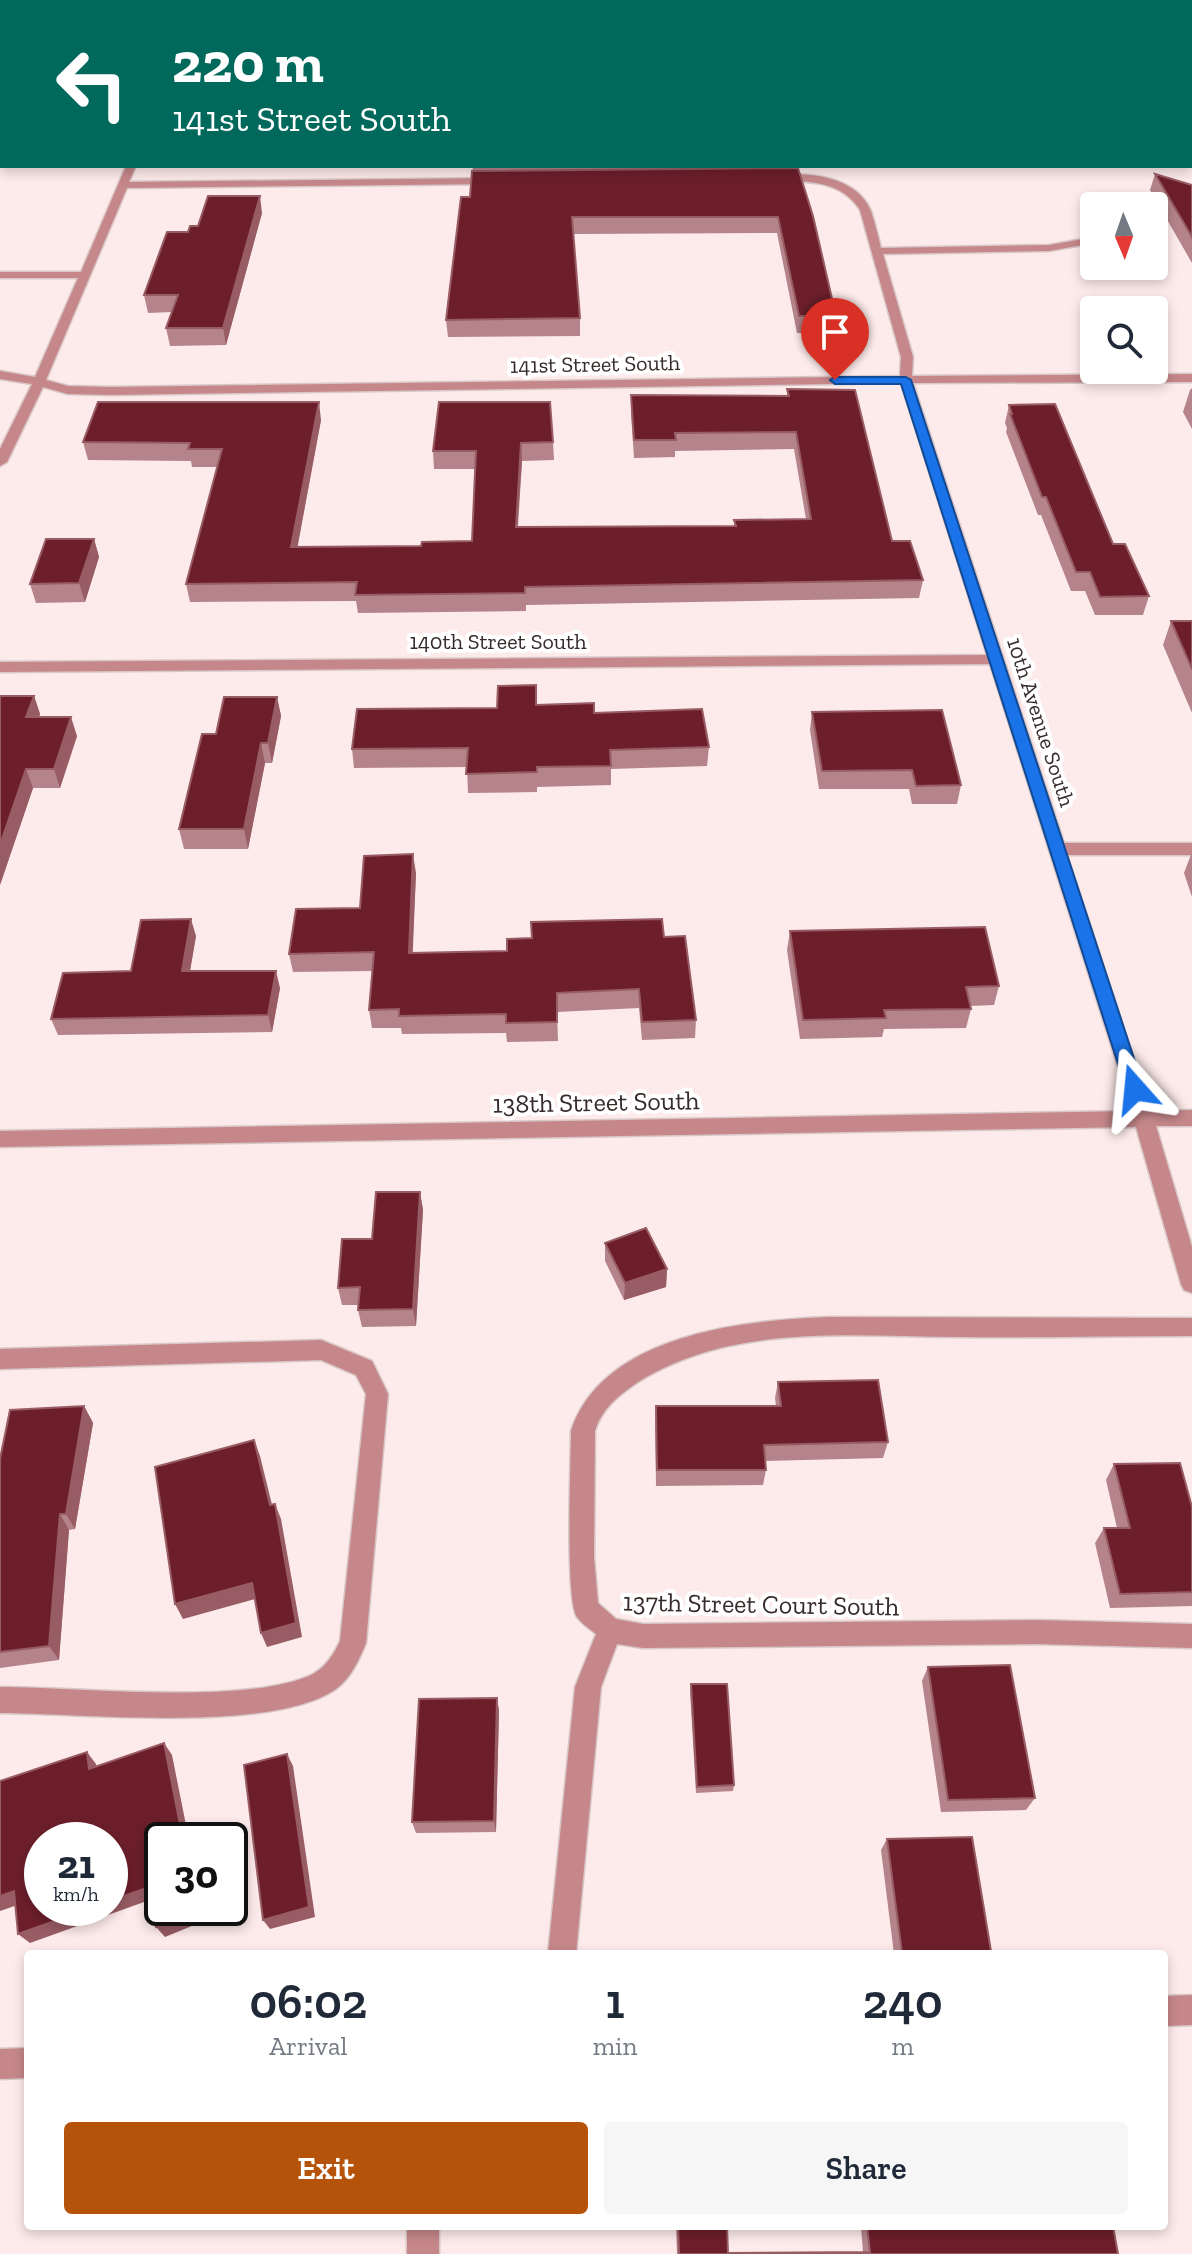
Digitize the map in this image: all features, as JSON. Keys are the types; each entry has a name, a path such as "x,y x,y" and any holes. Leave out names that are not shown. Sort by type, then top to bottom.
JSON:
{"street":[{"path":"0,462 39,383 130,168"},
{"name":"10th Avenue South","path":"758,178 808,179 838,184 851,190 860,200 878,251 907,357 906,380 1144,1119 1192,1284"},
{"path":"123,185 501,181"},
{"path":"878,251 1049,248 1080,242"},
{"path":"0,275 84,275"},
{"name":"141st Street South","path":"0,375 68,390 111,391 1192,378"},
{"name":"140th Street South","path":"0,667 996,659"},
{"path":"1057,849 1192,849"},
{"name":"138th Street South","path":"0,1139 1192,1118"},
{"name":"137th Street Court South","path":"1192,1327 751,1331 713,1339 651,1361 597,1399 588,1414 583,1431 582,1557 586,1609 610,1630 643,1636 1035,1632 1192,1636"},
{"path":"0,1359 321,1350 365,1366 373,1378 377,1394 353,1643 344,1664 325,1681 303,1691 243,1703 0,1700"},
{"path":"562,1950 588,1687 610,1630"},
{"path":"1168,2011 1192,2010"},
{"path":"0,2064 24,2063"},
{"path":"423,2230 423,2254"}],"building":[{"path":"798,168 813,216 836,316 799,316 778,217 572,217 580,318 446,320 461,197 470,197 472,171"},
{"path":"1155,174 1192,185 1192,237 1168,192"},
{"path":"208,196 260,196 223,328 166,328 178,295 144,295 167,232 188,232 190,226 198,226"},
{"path":"787,389 855,390 892,541 910,541 923,580 525,587 525,593 355,595 357,582 186,584 222,449 188,449 190,443 83,442 98,402 319,402 291,547 421,546 422,542 472,541 476,451 433,451 439,402 550,402 553,442 521,443 516,527 736,526 734,520 811,519 796,432 675,433 676,440 634,440 631,395 789,396"},
{"path":"1055,404 1113,544 1125,544 1149,596 1100,597 1090,572 1076,572 1046,497 1042,497 1009,405"},
{"path":"46,539 94,539 79,583 30,584"},
{"path":"1171,621 1192,621 1192,669"},
{"path":"536,685 536,705 594,703 594,713 702,709 709,747 610,750 611,766 537,767 537,772 466,774 468,748 352,749 357,709 497,708 498,686"},
{"path":"0,696 34,696 26,717 71,717 54,769 26,769 0,845"},
{"path":"224,697 277,697 268,743 261,743 244,829 179,829 202,734 216,734"},
{"path":"942,710 961,785 916,786 912,770 822,771 812,712"},
{"path":"413,854 409,953 507,951 507,939 532,938 531,922 662,919 664,937 685,936 696,1020 642,1022 639,989 557,993 557,1022 506,1023 506,1014 399,1016 399,1009 369,1010 374,952 289,954 296,909 360,908 364,856"},
{"path":"191,919 182,971 276,971 268,1015 51,1019 63,973 131,971 141,920"},
{"path":"985,927 999,986 966,987 971,1009 884,1010 886,1018 803,1020 790,931"},
{"path":"376,1192 420,1192 413,1309 358,1310 360,1287 338,1288 342,1239 372,1239"},
{"path":"646,1228 667,1269 625,1283 605,1243"},
{"path":"878,1380 888,1442 764,1445 766,1470 657,1470 656,1406 781,1406 778,1382"},
{"path":"84,1406 66,1514 60,1514 49,1646 0,1652 0,1459 10,1410"},
{"path":"254,1440 270,1505 275,1504 296,1623 261,1633 252,1583 175,1604 155,1467"},
{"path":"1180,1463 1192,1507 1192,1592 1120,1594 1104,1528 1130,1528 1114,1464"},
{"path":"1010,1665 1035,1798 948,1800 928,1667"},
{"path":"691,1684 727,1684 734,1785 697,1787"},
{"path":"497,1698 494,1821 412,1822 419,1699"},
{"path":"164,1743 179,1822 144,1822 144,1889 128,1895 128,1822 24,1822 24,1926 40,1926 18,1934 14,1891 0,1896 0,1781 87,1752 89,1769"},
{"path":"287,1754 309,1907 263,1920 244,1765"},
{"path":"972,1837 991,1950 902,1950 887,1839"},
{"path":"678,2230 727,2230 728,2253 870,2252 867,2230 1114,2230 1118,2254 679,2254"}],"route":[{"path":"835,380 906,380 1135,1089"}]}
